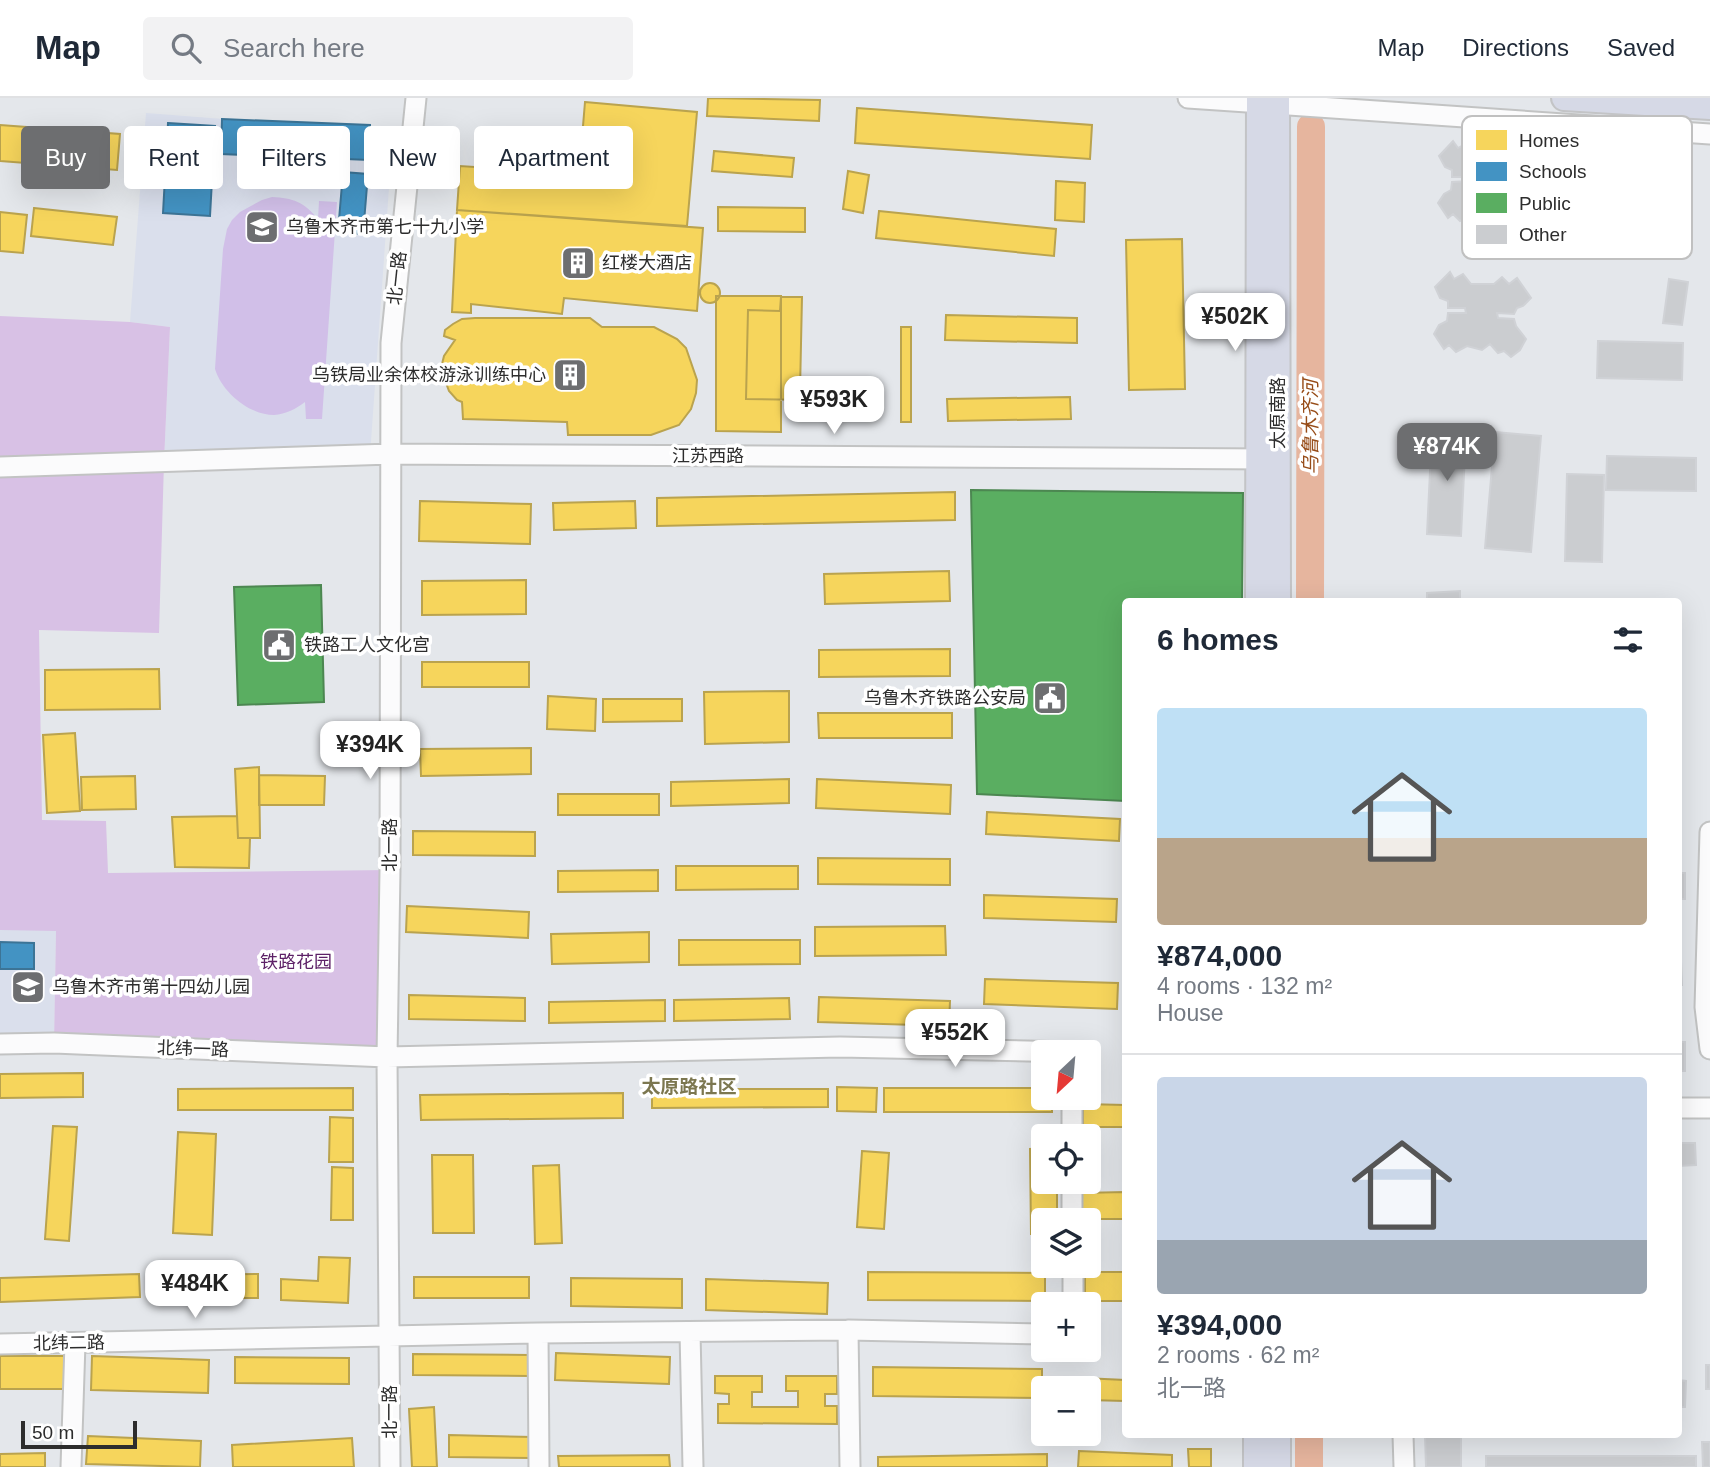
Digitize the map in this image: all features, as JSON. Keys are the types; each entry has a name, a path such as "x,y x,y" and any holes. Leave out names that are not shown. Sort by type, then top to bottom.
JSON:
{"main road":[{"path":"1564,98 1710,107"},
{"name":"太原南路","path":"1268,101 1268,458 1278,598"},
{"path":"1258,598 1268,458"},
{"path":"1256,1438 1256,1467"},
{"path":"1278,1438 1278,1467"}],"street":[{"name":"北一路","path":"390,1467 387,1057 391,343 416,98"},
{"path":"1188,98 1268,101 1469,116"},
{"path":"1692,133 1710,134"},
{"name":"江苏西路","path":"0,467 391,454 1268,458"},
{"path":"1710,832 1705,1007 1710,1049"},
{"name":"北纬一路","path":"0,1044 54,1043 387,1057 839,1047 1031,1051"},
{"path":"1682,1108 1710,1108"},
{"path":"848,1330 850,1467"},
{"name":"北纬二路","path":"0,1344 538,1333 848,1330 1031,1334"},
{"path":"690,1332 692,1467"},
{"path":"538,1333 539,1467"},
{"path":"71,1467 75,1343"},
{"path":"1403,1438 1404,1467"}],"shaded area":[{"name":"乌鲁木齐市第七十九小学","path":"146,113 315,126 237,126 237,189 350,189 350,129 364,130 364,189 389,189 370,455 164,462 170,327 130,322 140,189 223,189 223,126 145,126"},
{"path":"272,197 298,202 318,219 319,201 337,202 322,419 306,419 305,402 291,411 274,415 246,407 230,394 215,369 223,249 227,229 240,212"},
{"name":"乌鲁木齐市第十四幼儿园","path":"0,930 56,930 54,1043 0,1044"}],"green space":[{"name":"铁路花园","path":"0,316 130,322 170,327 159,633 39,630 42,820 106,821 108,873 390,870 387,1057 54,1043 56,931 0,930"}],"building: Homes":[{"path":"708,98 820,100 819,121 707,116"},
{"name":"红楼大酒店","path":"585,102 697,112 687,226 457,210 460,166 474,167 474,189 633,189 633,126 583,126"},
{"path":"857,108 1092,125 1090,159 855,143"},
{"path":"0,125 21,127 21,163 0,161"},
{"path":"110,133 120,134 117,170 110,169"},
{"path":"714,151 794,158 792,177 712,171"},
{"path":"848,171 869,175 863,213 843,209"},
{"path":"1056,181 1085,183 1084,222 1055,220"},
{"path":"718,207 805,208 805,232 718,231"},
{"path":"34,208 117,217 113,245 31,236"},
{"name":"红楼大酒店","path":"457,210 703,228 697,311 564,298 562,314 471,304 471,313 452,312"},
{"path":"879,211 1056,229 1054,256 876,238"},
{"path":"0,212 27,215 23,253 0,251"},
{"path":"1182,239 1185,389 1129,390 1126,240"},
{"path":"710,283 717,286 720,293 717,300 710,303 703,300 700,293 703,286"},
{"path":"716,296 781,296 781,432 716,431"},
{"path":"781,297 802,297 800,391 811,391 811,400 746,399 748,310 780,311"},
{"path":"946,315 1077,318 1077,343 945,340"},
{"name":"乌铁局业余体校游泳训练中心","path":"590,318 602,327 654,327 677,339 686,348 697,380 691,409 679,425 651,435 568,435 567,422 463,419 462,402 449,391 442,372 444,356 455,340 444,336 445,330 453,324 462,319"},
{"path":"901,327 911,327 911,422 901,422"},
{"path":"1070,397 1071,419 948,421 947,399"},
{"path":"955,492 955,520 657,526 657,498"},
{"path":"420,501 531,504 530,544 419,541"},
{"path":"635,501 636,528 554,530 553,503"},
{"path":"949,571 950,601 825,604 824,574"},
{"path":"526,580 526,614 422,615 422,581"},
{"path":"1080,582 1080,617 980,619 979,584"},
{"path":"950,649 950,676 819,677 819,650"},
{"path":"1063,656 1097,656 1096,785 1062,785"},
{"path":"422,662 529,662 529,687 422,687"},
{"path":"159,669 160,709 45,710 45,670"},
{"path":"789,691 789,742 705,744 704,692"},
{"path":"548,696 596,699 595,731 547,729"},
{"path":"603,699 682,699 682,721 603,722"},
{"path":"818,713 952,713 952,738 819,738"},
{"path":"75,733 80,811 47,813 43,735"},
{"path":"531,748 531,774 421,776 420,749"},
{"path":"259,767 260,838 238,838 235,769"},
{"path":"259,775 325,776 324,805 259,805"},
{"path":"135,776 136,809 82,810 81,777"},
{"path":"789,779 789,803 671,806 671,782"},
{"path":"817,779 951,785 950,814 816,808"},
{"path":"558,794 659,794 659,815 558,815"},
{"path":"987,812 1120,819 1119,841 986,834"},
{"path":"237,816 238,838 250,838 249,868 175,867 172,817"},
{"path":"413,831 535,832 535,856 413,855"},
{"path":"818,858 950,859 950,885 818,884"},
{"path":"676,866 798,866 798,889 676,890"},
{"path":"658,870 658,891 558,892 558,871"},
{"path":"984,895 1117,899 1116,922 984,918"},
{"path":"407,906 529,912 528,938 406,932"},
{"path":"945,926 946,955 815,956 815,927"},
{"path":"649,932 649,962 552,964 551,934"},
{"path":"679,940 800,940 800,964 679,965"},
{"path":"985,979 1118,983 1117,1009 984,1004"},
{"path":"409,995 525,998 525,1021 409,1019"},
{"path":"819,997 950,1001 949,1026 818,1022"},
{"path":"789,998 790,1019 674,1021 674,1000"},
{"path":"665,1000 665,1021 549,1023 549,1002"},
{"path":"83,1073 83,1097 0,1098 0,1074"},
{"path":"837,1087 877,1088 876,1112 837,1111"},
{"path":"353,1088 353,1110 178,1110 178,1089"},
{"path":"884,1088 1031,1088 1031,1110 1052,1110 1052,1112 884,1112"},
{"path":"652,1089 828,1089 828,1107 652,1108"},
{"path":"623,1093 623,1118 421,1120 420,1095"},
{"path":"1101,1104 1122,1105 1122,1127 1083,1124 1083,1110 1101,1110"},
{"path":"330,1117 353,1118 353,1162 329,1162"},
{"path":"53,1126 77,1127 69,1241 45,1239"},
{"path":"178,1132 216,1134 212,1235 173,1233"},
{"path":"1030,1149 1031,1194 1057,1194 1057,1208 1031,1208 1031,1234"},
{"path":"862,1151 889,1153 884,1229 857,1227"},
{"path":"432,1155 473,1155 474,1233 433,1233"},
{"path":"559,1165 562,1243 535,1244 533,1166"},
{"path":"332,1167 353,1168 353,1220 331,1220"},
{"path":"1122,1192 1122,1219 1101,1219 1101,1208 1081,1208 1081,1194"},
{"path":"319,1257 350,1258 348,1303 281,1300 281,1279 318,1281"},
{"path":"868,1272 1031,1273 1031,1278 1045,1278 1045,1292 1031,1292 1031,1301 868,1300"},
{"path":"1101,1272 1122,1272 1122,1301 1101,1301 1101,1292 1085,1292 1085,1278 1101,1278"},
{"path":"139,1274 140,1297 0,1302 0,1278"},
{"path":"258,1274 258,1298 176,1298 176,1275"},
{"path":"414,1277 529,1277 529,1298 414,1298"},
{"path":"571,1278 682,1279 682,1308 571,1306"},
{"path":"706,1279 828,1283 827,1314 706,1310"},
{"path":"556,1353 670,1357 669,1384 555,1380"},
{"path":"413,1354 529,1355 529,1376 413,1375"},
{"path":"0,1356 69,1356 69,1389 0,1389"},
{"path":"92,1356 209,1360 208,1393 91,1390"},
{"path":"235,1357 349,1358 349,1384 235,1383"},
{"path":"873,1367 1042,1369 1042,1376 1031,1376 1031,1398 873,1396"},
{"path":"715,1376 762,1376 762,1392 752,1392 752,1407 798,1407 798,1391 786,1391 786,1376 837,1376 837,1394 825,1394 825,1406 837,1406 837,1424 718,1423 718,1404 729,1404 729,1394 715,1393"},
{"path":"1101,1379 1122,1380 1122,1401 1101,1400"},
{"path":"434,1407 437,1467 412,1467 409,1409"},
{"path":"449,1435 532,1437 531,1458 449,1457"},
{"path":"88,1436 201,1441 200,1467 86,1464"},
{"path":"352,1438 354,1467 233,1467 232,1445"},
{"path":"1188,1449 1211,1449 1211,1467 1189,1467"},
{"path":"1079,1451 1172,1455 1172,1467 1078,1467"},
{"path":"45,1453 45,1467 0,1467 0,1454"},
{"path":"1047,1454 1047,1467 878,1467 878,1457"},
{"path":"669,1455 670,1467 559,1467 558,1456"}],"building: Schools":[{"path":"222,119 370,125 364,126 364,160 350,159 350,126 237,126 237,155 223,154"},
{"path":"168,123 215,126 168,126"},
{"path":"350,173 364,174 364,189 367,189 363,234 338,232 342,189 350,189"},
{"path":"164,189 212,189 210,216 163,213"},
{"path":"0,942 34,943 34,969 0,969"}],"building: Public":[{"name":"乌鲁木齐铁路公安局","path":"971,490 1243,493 1242,598 1122,598 1122,801 977,794"},
{"name":"铁路工人文化宫","path":"321,585 324,702 238,705 234,587"}],"building: Other":[{"path":"1453,141 1458,148 1462,146 1462,177 1452,177 1452,170 1445,167 1439,156"},
{"path":"1462,181 1460,221 1453,214 1448,218 1438,203 1444,194 1451,190 1452,182"},
{"path":"1450,272 1454,279 1463,274 1471,284 1494,284 1502,277 1509,284 1517,278 1531,298 1517,308 1514,314 1497,313 1498,318 1514,319 1526,339 1520,350 1511,357 1504,351 1498,353 1490,344 1482,350 1467,346 1456,352 1449,345 1444,349 1434,334 1439,325 1447,321 1448,313 1466,313 1465,308 1448,308 1448,301 1440,298 1435,287"},
{"path":"1669,279 1688,282 1682,325 1663,323"},
{"path":"1598,341 1683,343 1682,380 1597,378"},
{"path":"1432,430 1466,432 1461,536 1427,534"},
{"path":"1495,432 1541,436 1531,552 1485,548"},
{"path":"1607,456 1696,458 1696,491 1606,490"},
{"path":"1567,474 1604,475 1602,562 1565,561"},
{"path":"1460,591 1460,598 1427,598 1427,593"},
{"path":"1682,873 1685,873 1685,899 1682,899"},
{"path":"1682,1042 1685,1042 1685,1071 1682,1071"},
{"path":"1682,1143 1695,1143 1696,1165 1682,1166"},
{"path":"1706,1365 1710,1365 1710,1389 1706,1389"},
{"path":"1682,1380 1686,1381 1685,1407 1682,1407"},
{"path":"1425,1438 1461,1438 1461,1467 1426,1467"},
{"path":"1702,1442 1710,1442 1710,1467 1703,1467"},
{"path":"1486,1456 1696,1456 1696,1467 1486,1467"}],"waterway":[{"name":"乌鲁木齐河","path":"1310,598 1311,127"},
{"name":"乌鲁木齐河","path":"1309,1438 1309,1467"}],"place":[{"name":"乌鲁木齐市第七十九小学","path":"262,227"},
{"name":"红楼大酒店","path":"578,263"},
{"name":"乌铁局业余体校游泳训练中心","path":"570,375"},
{"name":"铁路工人文化宫","path":"279,645"},
{"name":"乌鲁木齐铁路公安局","path":"1050,698"},
{"name":"乌鲁木齐市第十四幼儿园","path":"28,987"}],"district":[{"name":"太原路社区","path":"689,1086"}]}
